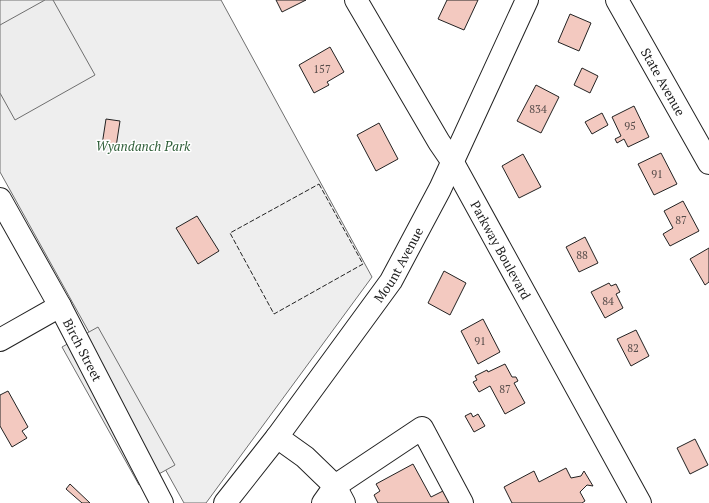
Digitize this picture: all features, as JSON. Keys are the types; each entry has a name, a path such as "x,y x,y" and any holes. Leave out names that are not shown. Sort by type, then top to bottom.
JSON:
{"street":[{"name":"Parkway Boulevard","path":"356,0 439,142 452,161 640,503"},
{"name":"Mount Avenue","path":"225,503 277,437 391,281 440,189 527,0"},
{"name":"State Avenue","path":"618,0 709,163"},
{"name":"Birch Street","path":"0,199 60,306 162,503"},
{"path":"0,340 60,306"},
{"path":"277,437 305,457 334,497 422,428 462,503"}],"green space":[{"name":"Wyandanch Park","path":"0,0 221,0 372,277 206,503 184,503 0,172"}],"shaded area":[{"path":"45,0 53,0 95,75 15,120 0,93 0,25"},
{"path":"98,327 175,465 139,485 62,347"}],"building":[{"path":"276,0 306,0 282,12"},
{"path":"447,0 478,0 464,30 438,19"},
{"path":"570,14 591,23 579,51 558,42"},
{"path":"330,47 344,72 327,82 329,85 314,93 299,65"},
{"path":"582,68 598,76 590,93 574,85"},
{"path":"536,85 559,97 541,133 517,121"},
{"path":"634,106 649,137 628,147 624,139 617,143 615,139 621,136 612,117"},
{"path":"602,113 608,125 592,134 585,122"},
{"path":"106,119 120,121 116,147 102,145"},
{"path":"379,123 398,159 376,171 357,135"},
{"path":"661,153 677,184 654,195 638,164"},
{"path":"523,154 541,187 519,198 502,166"},
{"path":"683,201 699,231 670,246 663,234 673,228 664,211"},
{"path":"197,216 219,251 198,264 176,228"},
{"path":"585,237 598,263 579,272 566,247"},
{"path":"709,248 709,282 705,285 690,259"},
{"path":"444,271 466,283 450,315 428,303"},
{"path":"609,283 611,286 616,284 620,292 616,294 623,308 605,318 591,292"},
{"path":"483,319 500,352 478,364 461,331"},
{"path":"636,330 649,356 631,366 617,339"},
{"path":"505,364 512,377 516,377 518,381 514,383 525,403 505,414 490,386 479,392 473,382 477,380 475,376"},
{"path":"8,391 28,427 22,431 27,438 12,447 0,426 0,395"},
{"path":"471,413 473,417 478,414 485,426 474,432 465,416"},
{"path":"695,439 708,465 690,474 677,448"},
{"path":"413,464 431,497 445,490 452,503 378,503 374,495 380,491 376,484"},
{"path":"566,468 571,478 581,476 584,471 593,486 587,485 580,492 585,501 582,503 512,503 504,487 534,471 539,482"},
{"path":"70,484 90,503 82,503 66,489"}],"fence":[{"path":"319,184 363,264 274,314 230,233 319,184"}]}
